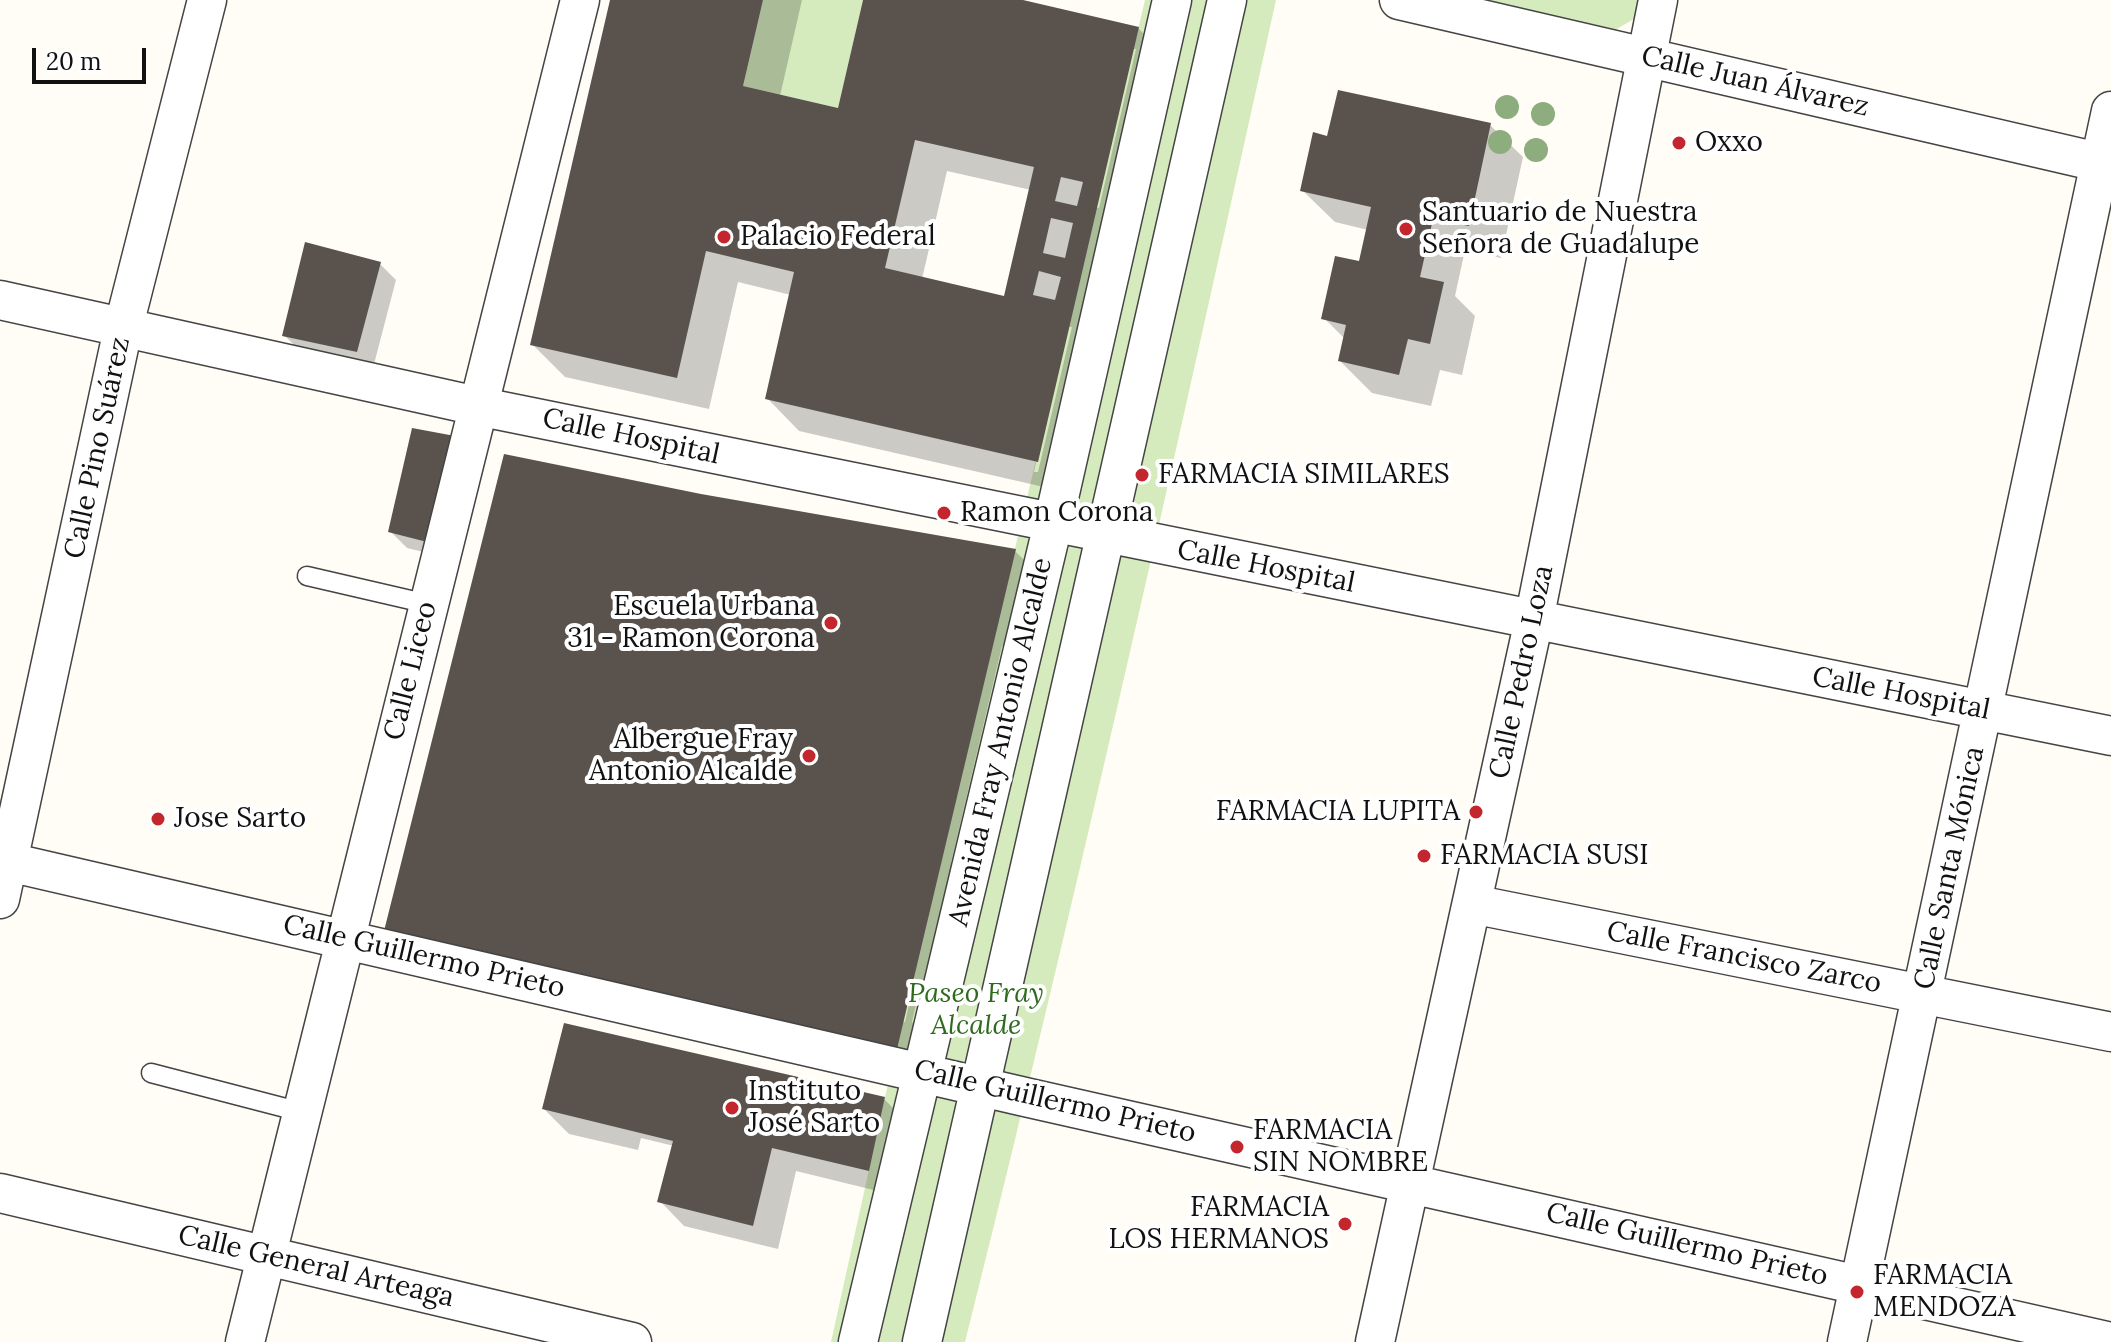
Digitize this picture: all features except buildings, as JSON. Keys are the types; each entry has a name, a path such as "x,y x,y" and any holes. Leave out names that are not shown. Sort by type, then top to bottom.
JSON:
{"street":[{"name":"Calle Pino Suárez","path":"0,899 4,861 123,329 207,0"},
{"name":"Calle Liceo","path":"245,1342 343,939 580,0"},
{"name":"Avenida Fray Antonio Alcalde","path":"858,1342 1053,524 1172,0"},
{"name":"Avenida Fray Antonio Alcalde","path":"922,1342 1227,0"},
{"name":"Calle Juan Álvarez","path":"1399,0 2106,163"},
{"name":"Calle Pedro Loza","path":"1375,1342 1534,620 1644,56 1658,0"},
{"name":"Calle Santa Mónica","path":"1847,1342 2106,163 2111,111"},
{"name":"Calle Hospital","path":"0,300 477,406 2111,736"},
{"name":"Calle Guillermo Prieto","path":"4,861 2111,1342"},
{"name":"Calle Francisco Zarco","path":"1472,904 2111,1032"},
{"name":"Calle General Arteaga","path":"0,1193 632,1342"}],"lane":[{"path":"307,576 428,604"},
{"path":"151,1073 301,1112"}],"green space":[{"path":"763,0 863,0 838,108 743,86"},
{"name":"Paseo Fray Alcalde","path":"1145,0 1276,0 1087,840 965,1342 831,1342 885,1097"},
{"path":"1483,0 1643,0 1639,16 1615,30"}],"place":[{"name":"Oxxo","path":"1679,143"},
{"name":"Santuario de Nuestra Señora de Guadalupe","path":"1406,229"},
{"name":"Palacio Federal","path":"724,237"},
{"name":"FARMACIA SIMILARES","path":"1142,475"},
{"name":"Ramon Corona","path":"944,513"},
{"name":"Escuela Urbana 31 - Ramon Corona","path":"831,623"},
{"name":"Albergue Fray Antonio Alcalde","path":"809,756"},
{"name":"FARMACIA LUPITA","path":"1476,812"},
{"name":"Jose Sarto","path":"158,819"},
{"name":"FARMACIA SUSI","path":"1424,856"},
{"name":"Instituto José Sarto","path":"732,1108"},
{"name":"FARMACIA SIN NOMBRE","path":"1237,1147"},
{"name":"FARMACIA LOS HERMANOS","path":"1345,1224"},
{"name":"FARMACIA MENDOZA","path":"1857,1292"}]}
